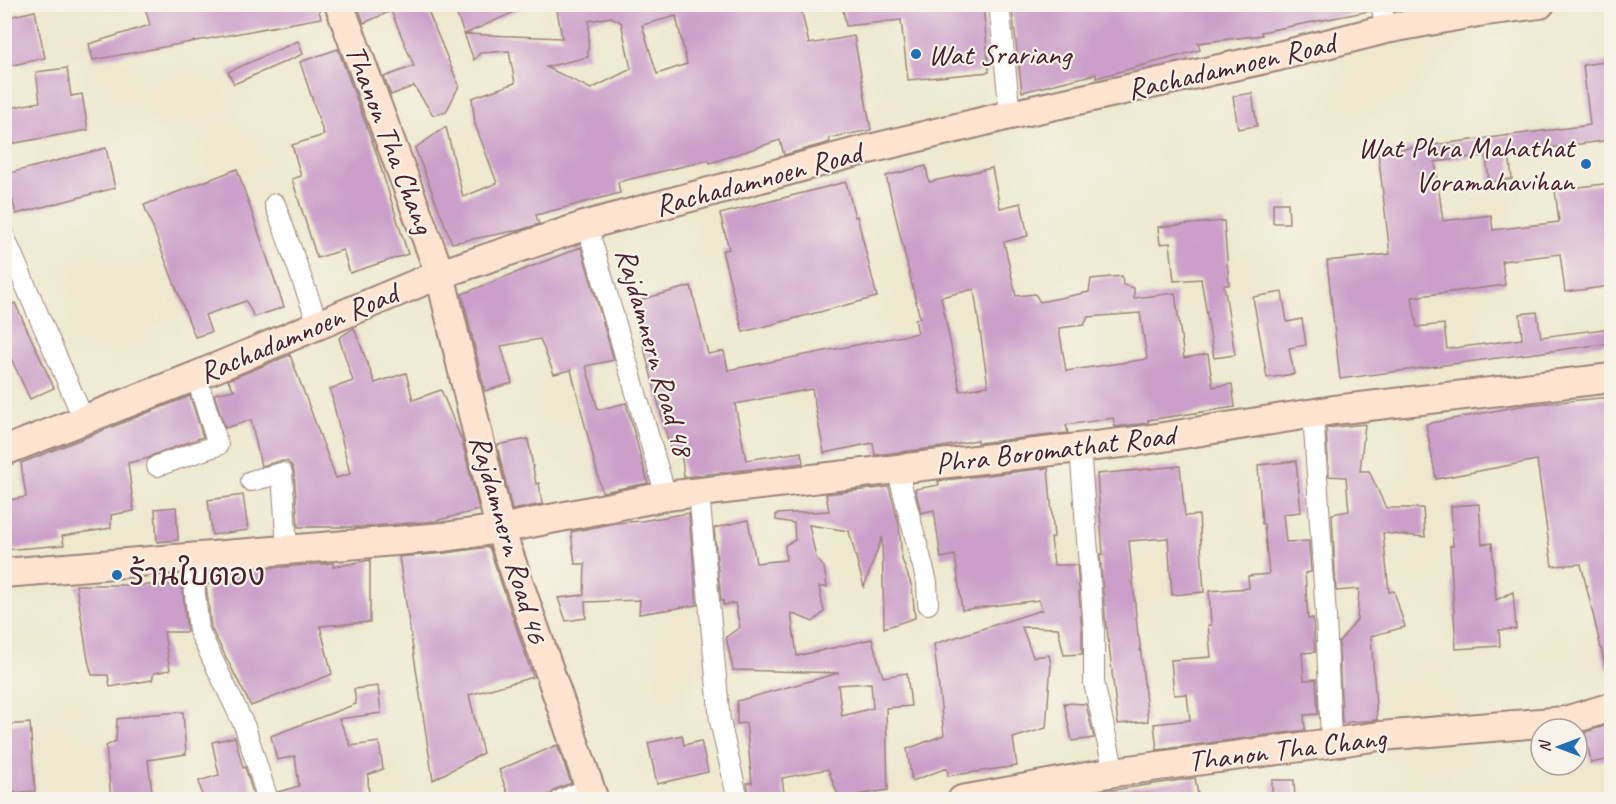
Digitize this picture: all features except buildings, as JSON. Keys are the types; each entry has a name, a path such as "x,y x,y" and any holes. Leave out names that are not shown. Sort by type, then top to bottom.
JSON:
{"street":[{"name":"Thanon Tha Chang","path":"339,4 440,274"},
{"path":"999,4 1010,116"},
{"name":"Rachadamnoen Road","path":"4,451 196,376 440,274 587,225 857,152 1280,56 1383,16 1540,4"},
{"path":"275,204 318,324"},
{"name":"Rajdamnern Road 48","path":"587,225 666,496"},
{"path":"4,236 84,420"},
{"name":"Rajdamnern Road 46","path":"440,274 500,529 592,794"},
{"path":"157,466 218,445 196,376"},
{"name":"Phra Boromathat Road","path":"4,573 444,537 500,529 666,496 1138,441 1313,413 1611,378"},
{"path":"1313,413 1326,616 1330,743"},
{"path":"1080,448 1094,631 1094,683 1114,772"},
{"path":"897,469 927,582 928,604"},
{"path":"251,481 282,473 287,549"},
{"path":"699,493 720,721 738,800"},
{"path":"191,557 199,631 245,728 268,800"},
{"name":"Thanon Tha Chang","path":"963,800 1114,772 1380,736 1565,721 1611,707"},
{"path":"561,800 592,794"}],"place":[{"name":"Wat Srariang","path":"916,54"},
{"name":"Wat Phra Mahathat Voramahavihan","path":"1586,164"},
{"name":"ร้านใบตอง","path":"117,575"}]}
